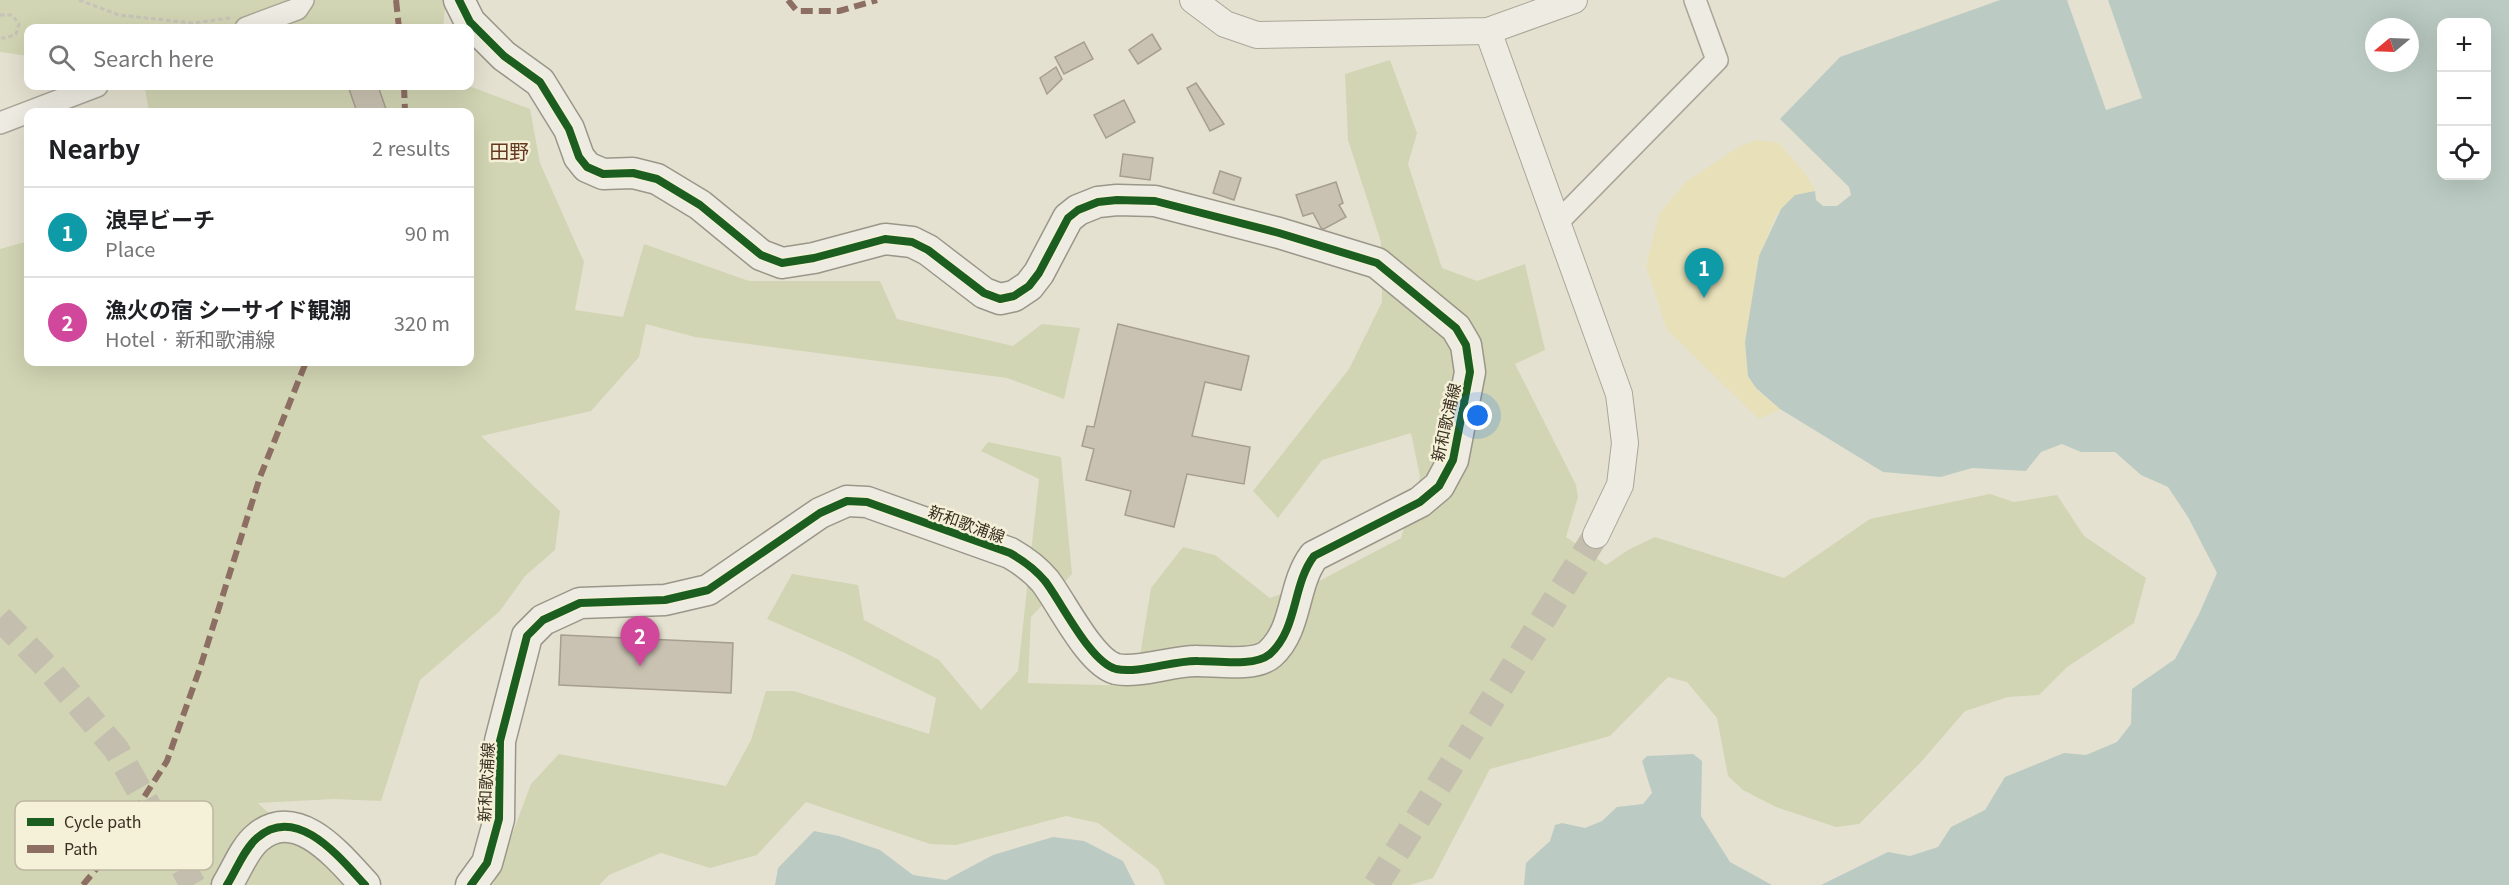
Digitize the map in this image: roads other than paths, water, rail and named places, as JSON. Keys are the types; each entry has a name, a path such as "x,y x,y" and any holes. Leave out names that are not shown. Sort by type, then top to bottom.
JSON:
{"main road":[{"name":"新和歌浦線","path":"459,0 472,24"},
{"name":"新和歌浦線","path":"471,885 487,863 499,819 500,741 527,636 543,620 580,603 665,600 708,590 820,513 848,501 867,502 1010,553 1029,564 1045,581 1091,648 1102,661 1116,669 1143,668 1186,661 1248,662 1268,656 1278,645 1294,611 1305,569 1314,556 1401,513 1438,486 1453,460 1470,372 1466,345 1456,328 1377,263 1279,233 1155,201 1098,202 1078,210 1068,218 1039,273 1029,286 1014,296 1000,299 984,293 928,249 912,242 885,239 814,258 782,263 772,260 761,255 700,205 657,179 633,173 603,174 587,167 579,157 569,129 540,82 504,56 474,26"},
{"path":"227,885 254,840 266,831 286,827 304,830 322,842 366,885"}],"street":[{"path":"243,23 297,9 303,0"},
{"path":"1193,0 1225,24 1257,35 1488,31 1574,0"},
{"path":"1557,223 1717,60 1695,0"},
{"path":"1488,31 1619,394 1626,443 1620,485 1596,535"},
{"path":"39,108 87,90"},
{"path":"0,123 24,114"}],"tunnel":[{"path":"1376,885 1596,535"},
{"path":"0,618 46,666 116,749 145,801"},
{"path":"185,870 193,885"}],"place":[{"name":"浪早ビーチ","path":"1704,298"},
{"name":"漁火の宿 シーサイド観潮","path":"640,666"}],"district":[{"name":"田野","path":"509,150"}]}
